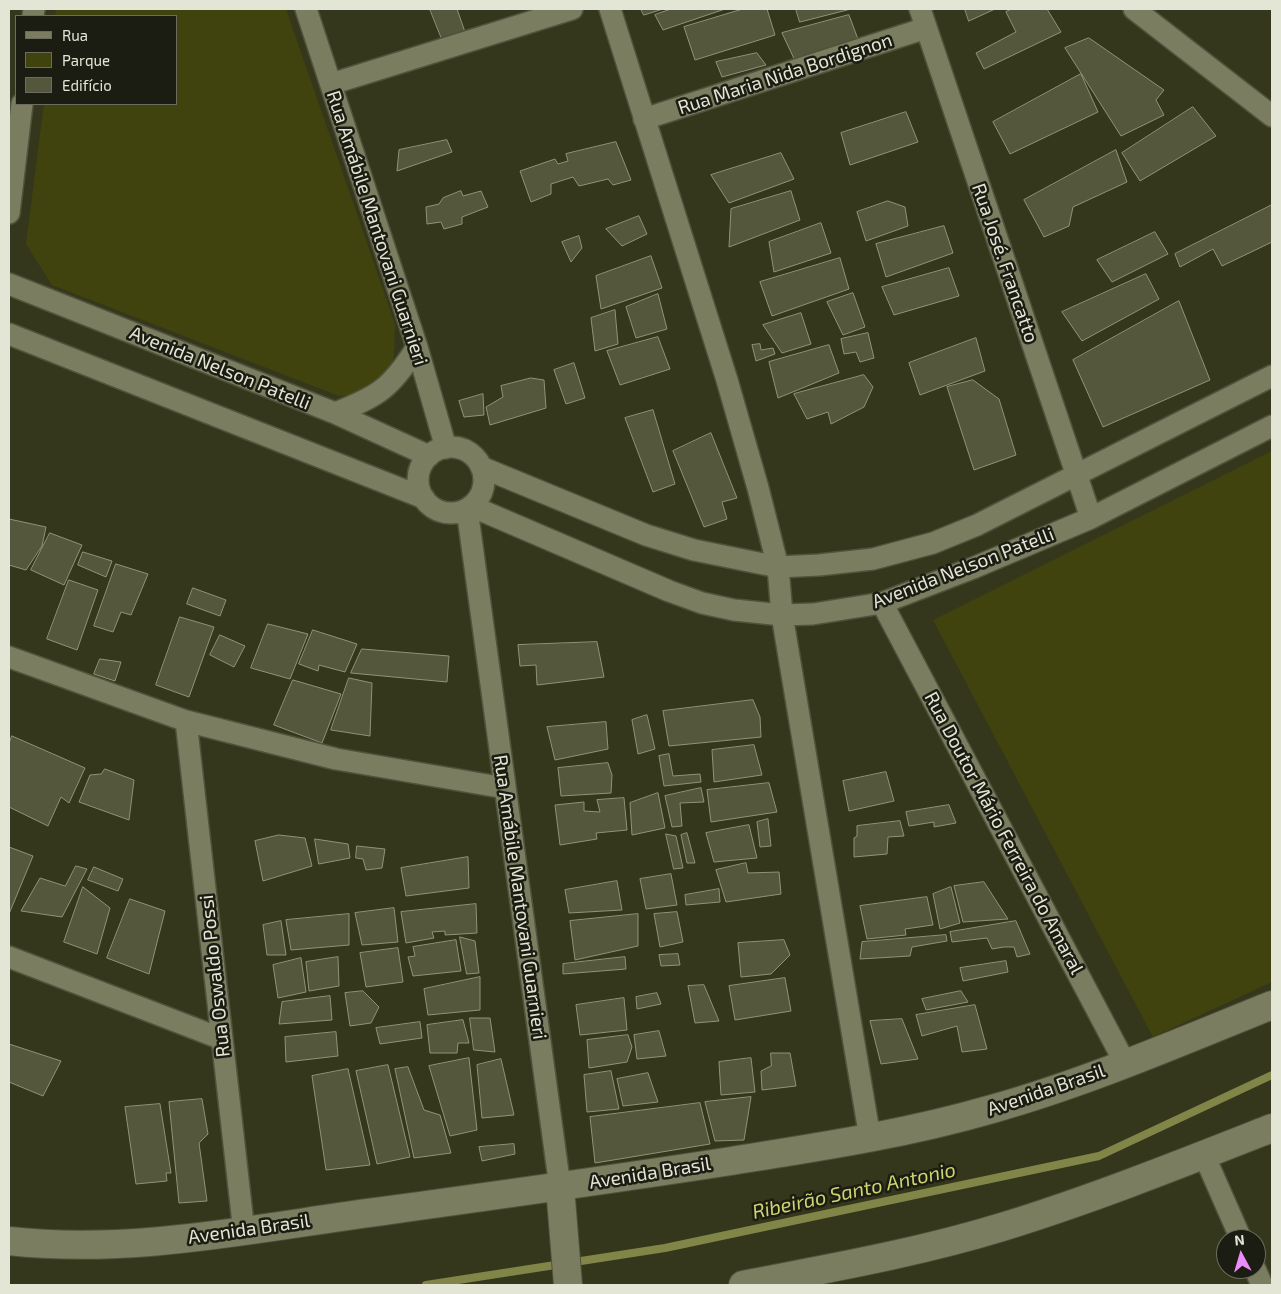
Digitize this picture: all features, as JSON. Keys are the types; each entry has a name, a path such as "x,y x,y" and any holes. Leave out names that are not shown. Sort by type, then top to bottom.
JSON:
{"main road":[{"name":"Avenida Brasil","path":"9,1241 40,1244 102,1245 148,1243 244,1232 358,1214 561,1194 870,1138 972,1115 1022,1100 1126,1063 1272,1005"},
{"path":"743,1285 916,1250 1001,1227 1076,1202 1272,1128"},
{"name":"Rua Amábile Mantovani Guarnieri","path":"561,1194 568,1285"}],"street":[{"name":"Rua Amábile Mantovani Guarnieri","path":"306,9 417,347 438,452"},
{"path":"332,84 572,9"},
{"path":"610,9 727,380 778,567 782,616 870,1138"},
{"path":"1134,9 1272,116"},
{"name":"Rua Maria Nida Bordignon","path":"644,119 923,19"},
{"name":"Rua José. Francatto","path":"923,19 1091,518"},
{"path":"9,212 22,105"},
{"name":"Avenida Nelson Patelli","path":"9,284 438,452"},
{"path":"9,334 424,498"},
{"path":"335,413 364,402 388,385 402,371 417,347"},
{"name":"Avenida Nelson Patelli","path":"481,467 646,535 694,550 778,567 820,565 873,558 932,543 977,525 1272,376"},
{"name":"Avenida Nelson Patelli","path":"469,508 668,591 702,603 734,610 782,616 813,614 882,603 973,568 1091,518 1272,426"},
{"path":"458,448 470,453 481,467 484,484 478,500 469,508 457,512 444,512 432,507 424,498 419,486 421,466 438,452 458,448"},
{"name":"Rua Amábile Mantovani Guarnieri","path":"469,508 505,788 561,1194"},
{"name":"Rua Doutor Mário Ferreira do Amaral","path":"882,603 1126,1063"},
{"path":"9,657 186,721 336,759 505,788"},
{"name":"Rua Oswaldo Possi","path":"186,721 244,1232"},
{"path":"9,957 222,1039"},
{"path":"1204,1155 1237,1229"}],"green space":[{"path":"56,9 286,9 395,324 394,355 388,381 368,393 339,396 52,285 26,244 44,105 178,105 178,15 55,15"},
{"path":"1272,451 1272,982 1153,1037 933,620"}],"building":[{"path":"430,9 457,9 466,35 444,44"},
{"path":"641,9 663,9 644,15"},
{"path":"671,9 725,9 663,30 655,15"},
{"path":"743,9 767,9 775,35 695,60 684,27"},
{"path":"796,9 851,9 800,22"},
{"path":"965,9 995,9 969,21"},
{"path":"1012,9 1047,9 1061,32 984,69 976,53 1016,32 1006,12"},
{"path":"849,15 859,42 796,63 782,33"},
{"path":"1089,38 1164,90 1156,100 1164,115 1121,136 1065,48"},
{"path":"757,53 766,65 722,77 716,62"},
{"path":"1081,74 1098,112 1010,154 993,122"},
{"path":"1193,107 1216,136 1140,181 1122,153"},
{"path":"906,112 918,142 850,165 841,133"},
{"path":"447,140 452,152 397,171 399,150"},
{"path":"616,142 631,180 613,185 608,179 579,186 573,177 551,184 551,194 531,202 520,171 555,159 558,164 568,161 566,154"},
{"path":"1116,150 1127,182 1073,207 1069,226 1044,237 1024,200"},
{"path":"781,153 794,179 729,203 711,175"},
{"path":"461,191 463,196 481,191 488,207 462,217 462,224 444,229 441,222 427,224 426,207 439,204 443,198"},
{"path":"791,191 800,220 729,247 731,209"},
{"path":"888,201 905,207 908,226 866,241 857,212"},
{"path":"1272,205 1272,242 1222,266 1213,249 1180,267 1175,254"},
{"path":"639,216 647,234 622,246 606,229"},
{"path":"821,223 831,253 774,272 769,242"},
{"path":"944,226 953,253 886,277 876,244"},
{"path":"1155,232 1168,254 1112,282 1097,260"},
{"path":"579,236 582,248 571,262 562,242"},
{"path":"651,256 662,288 601,309 596,276"},
{"path":"840,258 849,289 772,316 760,282"},
{"path":"949,268 959,296 894,315 882,287"},
{"path":"1146,274 1159,299 1082,341 1062,312"},
{"path":"853,293 865,327 843,335 827,302"},
{"path":"658,294 667,329 636,338 626,307"},
{"path":"1179,301 1210,380 1103,427 1073,360"},
{"path":"615,310 618,344 595,351 591,318"},
{"path":"801,313 811,344 782,353 763,325"},
{"path":"868,333 874,358 860,362 856,352 844,354 841,339"},
{"path":"658,337 670,369 620,385 607,351"},
{"path":"976,338 985,371 920,395 909,363"},
{"path":"760,344 761,350 773,348 775,354 756,361 752,345"},
{"path":"829,345 839,373 778,398 769,362"},
{"path":"574,363 585,398 566,404 554,370"},
{"path":"864,375 873,387 864,407 831,424 828,412 807,419 794,394"},
{"path":"531,378 544,380 546,408 490,425 486,407 503,397 501,386"},
{"path":"973,380 999,399 1016,455 974,470 947,387"},
{"path":"483,394 484,415 464,417 459,401"},
{"path":"653,410 675,484 653,492 625,418"},
{"path":"711,433 737,498 722,502 727,519 704,527 673,451"},
{"path":"9,519 46,527 42,546 26,570 9,565"},
{"path":"50,533 82,545 64,585 31,570"},
{"path":"83,552 112,561 106,577 78,565"},
{"path":"116,564 148,574 131,615 121,612 113,632 94,626"},
{"path":"69,580 98,590 77,650 47,639"},
{"path":"193,588 226,600 220,616 187,604"},
{"path":"180,617 214,627 189,697 156,685"},
{"path":"268,624 308,634 290,679 251,668"},
{"path":"313,630 357,644 345,672 319,665 318,671 299,664"},
{"path":"220,635 245,646 234,667 210,655"},
{"path":"597,642 604,677 537,685 536,665 520,666 518,645"},
{"path":"362,649 449,656 447,682 351,673"},
{"path":"100,659 121,662 115,681 94,674"},
{"path":"349,678 372,683 370,736 331,730"},
{"path":"293,680 341,694 322,743 274,725"},
{"path":"753,700 760,717 761,737 669,746 663,711"},
{"path":"647,715 655,749 638,754 632,720"},
{"path":"606,722 608,749 555,760 547,727"},
{"path":"12,736 85,768 69,803 61,797 48,826 9,807 9,744"},
{"path":"754,745 762,775 714,782 712,750"},
{"path":"669,754 673,776 700,774 701,782 664,786 659,756"},
{"path":"608,763 612,775 611,793 561,796 558,768"},
{"path":"105,769 134,780 129,820 79,802 90,775 101,774"},
{"path":"886,772 894,801 849,811 843,781"},
{"path":"769,783 777,812 711,822 707,790"},
{"path":"701,788 704,802 680,803 682,826 672,827 665,796"},
{"path":"658,793 665,828 632,835 630,803"},
{"path":"624,798 627,830 596,833 597,839 560,845 555,805 584,802 584,811 600,812 597,800"},
{"path":"949,805 956,823 934,827 934,822 909,826 906,812"},
{"path":"768,819 771,846 760,847 757,822"},
{"path":"900,821 904,836 888,837 887,854 854,857 854,838 857,836 857,826"},
{"path":"749,825 757,858 714,862 706,833"},
{"path":"687,833 695,863 687,863 681,835"},
{"path":"666,834 676,836 683,868 674,869"},
{"path":"279,835 305,838 312,866 263,881 255,841"},
{"path":"315,839 348,844 350,858 319,864"},
{"path":"357,846 385,849 382,868 366,870 363,859 356,858"},
{"path":"9,847 33,856 9,914"},
{"path":"468,857 469,888 406,896 401,868"},
{"path":"746,863 748,873 779,872 781,894 726,902 716,870"},
{"path":"76,866 87,869 62,917 21,911 40,878 65,886"},
{"path":"94,867 123,879 118,891 88,880"},
{"path":"671,874 677,905 646,909 640,879"},
{"path":"617,881 622,910 569,913 565,890"},
{"path":"984,882 1008,919 963,922 954,886"},
{"path":"83,887 110,908 97,954 64,942"},
{"path":"951,887 960,923 940,929 933,894"},
{"path":"719,889 720,902 686,905 685,895"},
{"path":"927,897 933,925 905,929 906,935 867,939 860,906"},
{"path":"130,899 165,911 149,974 107,958"},
{"path":"476,904 477,933 445,935 445,931 432,932 434,938 406,943 401,912"},
{"path":"394,908 398,942 362,945 355,913"},
{"path":"677,912 683,942 660,947 654,914"},
{"path":"349,914 349,945 291,950 286,920"},
{"path":"638,914 638,946 575,960 570,921"},
{"path":"281,921 286,955 267,955 263,925"},
{"path":"1016,921 1030,954 1017,957 1014,947 992,949 987,938 952,942 950,932"},
{"path":"946,935 947,941 912,947 910,956 860,959 862,942"},
{"path":"460,937 475,941 479,973 467,974"},
{"path":"456,940 461,971 413,976 408,957 415,956 413,947"},
{"path":"784,940 790,955 771,974 741,977 738,943"},
{"path":"398,948 403,982 366,987 360,953"},
{"path":"678,954 680,965 661,966 659,955"},
{"path":"338,957 339,986 309,991 306,962"},
{"path":"625,957 626,969 563,974 563,964"},
{"path":"301,958 306,992 278,998 273,965"},
{"path":"1006,961 1008,972 963,981 960,968"},
{"path":"480,977 480,1010 428,1015 424,989"},
{"path":"785,978 791,1011 735,1020 729,986"},
{"path":"704,985 719,1021 695,1023 688,986"},
{"path":"363,991 379,1007 371,1023 350,1026 345,993"},
{"path":"961,991 968,1002 926,1010 922,999"},
{"path":"657,993 661,1004 637,1009 636,997"},
{"path":"330,996 332,1020 279,1024 282,1002"},
{"path":"624,998 627,1030 580,1035 576,1005"},
{"path":"975,1005 987,1049 962,1052 957,1026 922,1036 916,1015"},
{"path":"470,1018 490,1018 495,1052 474,1050"},
{"path":"902,1019 918,1059 881,1064 870,1021"},
{"path":"463,1020 469,1043 458,1043 457,1053 430,1053 427,1025"},
{"path":"420,1022 422,1038 380,1044 376,1028"},
{"path":"659,1031 666,1056 637,1059 634,1035"},
{"path":"336,1032 338,1056 286,1062 285,1037"},
{"path":"628,1035 632,1047 627,1062 589,1068 587,1040"},
{"path":"9,1044 61,1061 43,1096 9,1082"},
{"path":"771,1053 790,1053 796,1086 762,1090 761,1071 771,1066"},
{"path":"469,1058 477,1130 450,1136 429,1066"},
{"path":"751,1058 755,1092 721,1095 719,1062"},
{"path":"501,1059 514,1115 482,1118 477,1065"},
{"path":"388,1065 410,1157 377,1164 356,1071"},
{"path":"408,1067 424,1110 440,1115 451,1153 414,1158 395,1069"},
{"path":"348,1069 370,1165 326,1170 312,1076"},
{"path":"611,1071 619,1109 587,1112 584,1075"},
{"path":"648,1073 658,1102 623,1106 617,1079"},
{"path":"751,1097 744,1140 715,1141 705,1102"},
{"path":"202,1099 208,1134 199,1143 207,1201 179,1203 169,1102"},
{"path":"700,1103 710,1144 595,1163 590,1117"},
{"path":"160,1104 171,1173 166,1173 167,1181 136,1184 125,1107"},
{"path":"514,1144 515,1154 482,1161 479,1147"}],"waterway":[{"name":"Ribeirão Santo Antonio","path":"426,1285 665,1248 1099,1156 1272,1075"}]}
